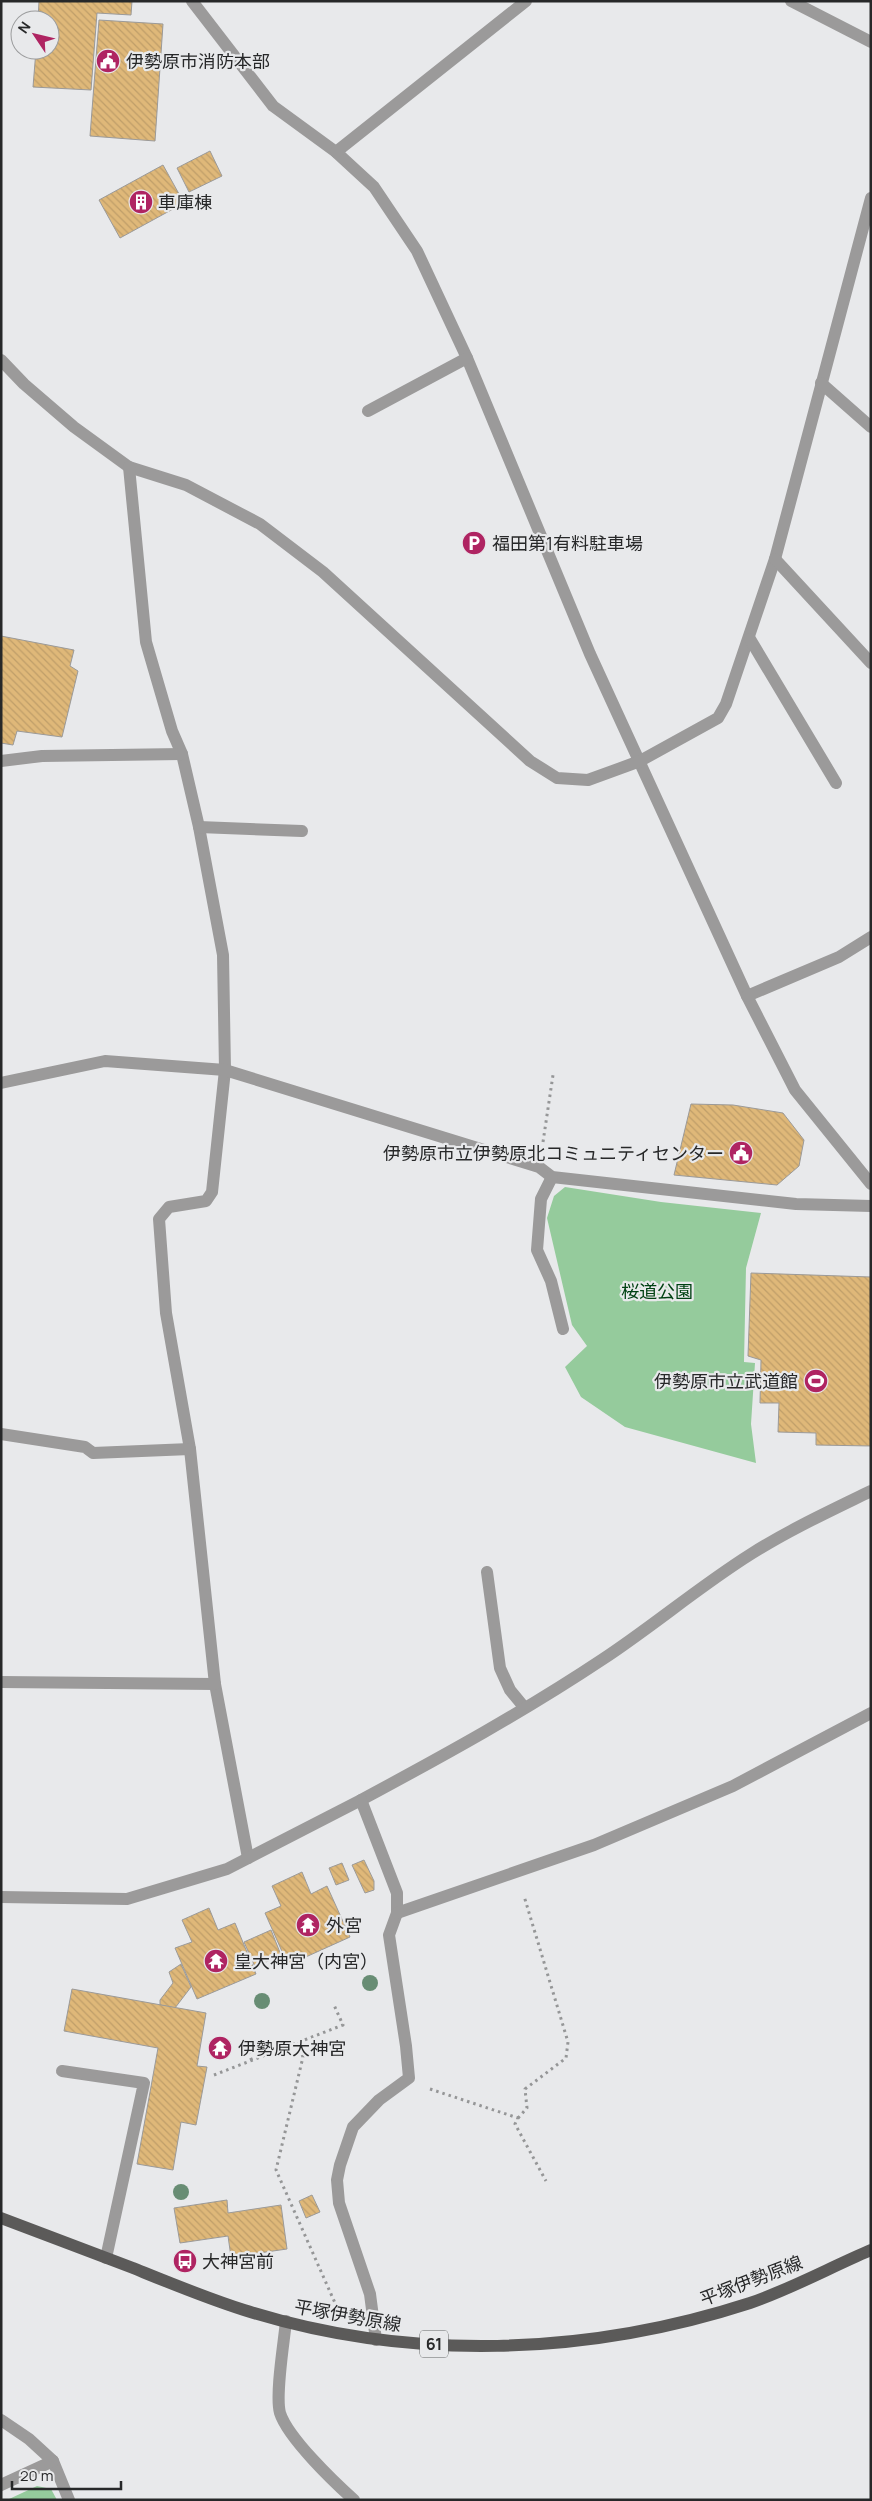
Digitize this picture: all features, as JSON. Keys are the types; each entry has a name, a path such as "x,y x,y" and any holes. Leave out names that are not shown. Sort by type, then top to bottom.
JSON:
{"main road":[{"name":"平塚伊勢原線","path":"1,2218 221,2302 286,2321 376,2340 492,2347 566,2342 696,2320 753,2302 871,2250"}],"street":[{"path":"192,1 273,106 336,152 374,188 417,251 467,358 590,654 747,996 795,1090 871,1184"},
{"path":"336,152 526,1"},
{"path":"791,1 871,42"},
{"path":"1,360 24,384 74,427 129,467 186,485 260,524 323,572 530,761 556,778 588,780 640,761 718,718 726,704 750,639 775,559 871,198"},
{"path":"368,411 467,358"},
{"path":"821,383 871,427"},
{"path":"129,467 146,642 172,731 182,754 199,827 223,955 225,1070 212,1192 206,1201 169,1207 158,1219 166,1313 190,1449 215,1684 248,1858"},
{"path":"775,559 871,663"},
{"path":"750,639 836,783"},
{"path":"1,761 42,756 182,754"},
{"path":"199,827 302,831"},
{"path":"747,996 839,957 871,937"},
{"path":"1,1083 105,1061 225,1070 539,1167 552,1177 796,1204 871,1206"},
{"path":"552,1177 541,1199 537,1250 551,1281 563,1329"},
{"path":"1,1434 85,1447 93,1453 190,1449"},
{"path":"1,1897 127,1899 227,1869 483,1734 654,1625 749,1555 796,1527 871,1491"},
{"path":"487,1572 500,1668 510,1690 524,1707"},
{"path":"1,1682 215,1684"},
{"path":"397,1913 594,1845 733,1786 871,1713"},
{"path":"361,1800 397,1893 397,1913 389,1935 409,2078 380,2100 353,2127 337,2180 339,2203 370,2294 376,2340"},
{"path":"62,2071 144,2083 106,2258"},
{"path":"286,2321 280,2382 280,2412 295,2437 336,2484 354,2500"},
{"path":"1,2420 29,2439 53,2461 69,2500"},
{"path":"1,2485 53,2461"}],"path":[{"path":"539,1167 553,1076"},
{"path":"516,1871 568,2042 566,2058 524,2089 528,2108 515,2124 546,2181"},
{"path":"214,2075 343,2025 334,2004"},
{"path":"243,2040 252,2061"},
{"path":"297,2043 303,2057 276,2170 335,2303"},
{"path":"409,2078 424,2086 518,2118"}],"green space":[{"name":"桜道公園","path":"565,1187 661,1202 761,1213 746,1268 744,1362 755,1363 751,1424 756,1463 625,1427 581,1397 565,1367 587,1346 572,1325 547,1218 554,1196"},
{"path":"37,2486 51,2489 57,2500 7,2500"}],"building":[{"path":"39,1 132,1 131,15 97,13 91,90 33,87 35,60 60,60 60,10 39,10"},
{"path":"99,20 163,24 155,141 90,136"},
{"path":"210,151 222,176 189,192 177,168"},
{"name":"車庫棟","path":"163,165 184,203 120,238 99,200"},
{"path":"1,636 74,650 70,666 78,671 62,737 17,731 13,745 1,743"},
{"name":"伊勢原市立伊勢原北コミュニティセンター","path":"691,1104 733,1105 783,1113 804,1140 799,1166 777,1185 674,1175"},
{"name":"伊勢原市立武道館","path":"751,1273 871,1277 871,1446 816,1445 816,1433 778,1432 779,1403 760,1403 761,1360 748,1356"},
{"path":"364,1860 374,1881 374,1890 365,1893 352,1865"},
{"path":"342,1863 349,1880 336,1885 329,1868"},
{"name":"外宮","path":"302,1872 311,1894 327,1886 350,1937 288,1965 265,1913 281,1906 272,1886"},
{"name":"皇大神宮（内宮）","path":"209,1908 218,1930 235,1923 256,1974 197,1999 175,1948 192,1942 182,1920"},
{"path":"271,1930 281,1955 255,1967 244,1942"},
{"path":"181,1964 191,1987 175,2008 160,2005 160,2000 173,1983 169,1972"},
{"path":"72,1989 206,2013 197,2066 207,2067 196,2125 181,2122 173,2170 137,2164 158,2048 64,2031"},
{"path":"312,2195 320,2212 306,2218 299,2201"},
{"path":"227,2200 228,2213 281,2205 287,2249 231,2257 228,2236 180,2243 174,2208"}],"place":[{"name":"伊勢原市消防本部","path":"108,61"},
{"name":"車庫棟","path":"141,202"},
{"name":"福田第1有料駐車場","path":"474,543"},
{"name":"伊勢原市立伊勢原北コミュニティセンター","path":"741,1153"},
{"name":"伊勢原市立武道館","path":"816,1381"},
{"name":"外宮","path":"308,1925"},
{"name":"皇大神宮（内宮）","path":"216,1961"},
{"name":"伊勢原大神宮","path":"220,2048"},
{"name":"大神宮前","path":"185,2261"}]}
